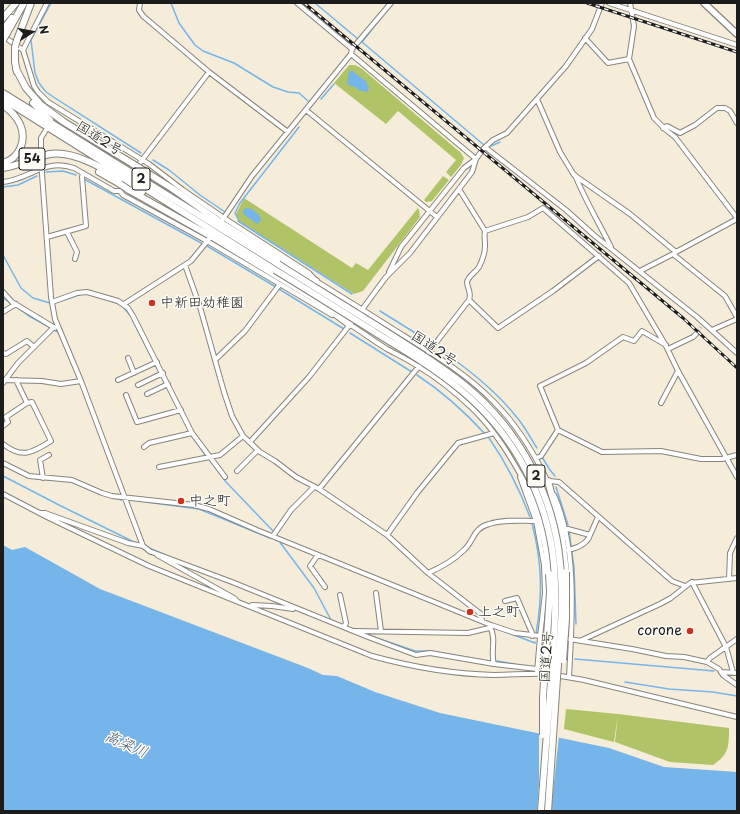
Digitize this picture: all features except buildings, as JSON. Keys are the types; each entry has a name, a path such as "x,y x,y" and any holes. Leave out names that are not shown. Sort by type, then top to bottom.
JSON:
{"highway":[{"path":"3,18 16,3"},
{"path":"31,3 16,40 16,69 21,84 29,97 54,125"},
{"path":"3,40 4,33 24,4"},
{"path":"16,69 26,88 41,105 64,122 173,189 223,224 316,281"},
{"name":"国道2号","path":"3,93 277,267 416,358 458,387 475,402 498,427 517,454 539,499 545,516 552,548 555,579 547,775 548,811"},
{"name":"国道2号","path":"3,99 209,229 277,267"},
{"path":"3,105 12,113 20,124 23,139 18,153 10,160 3,163"},
{"path":"62,154 77,159 123,188 214,238 312,298 350,325"},
{"name":"54","path":"3,168 44,155 62,154 75,157 91,163 209,229"},
{"path":"547,775 555,752 567,603 566,572 561,530 548,481"},
{"path":"528,488 541,526 547,552 549,574 549,607 544,697 547,775"},
{"name":"国道2号","path":"541,811 547,775"}],"main road":[{"path":"704,3 737,34"}],"street":[{"path":"23,50 47,3"},
{"path":"140,3 139,10 142,16 209,72 288,132"},
{"path":"297,3 476,159"},
{"path":"223,219 252,176 391,3"},
{"path":"386,277 401,248 464,168 476,159 485,147 493,140 507,133 566,66 592,29 602,3"},
{"path":"610,3 737,45"},
{"path":"630,3 634,26 629,60 654,118 663,128 675,137 737,219 640,271"},
{"path":"4,33 23,50 34,86 58,111 142,160 223,219 309,273 316,281 430,352 468,380 494,402 516,429 536,458 557,502 571,549 571,639 569,677"},
{"path":"585,38 608,63 629,60"},
{"path":"136,167 209,72"},
{"path":"537,98 560,152 574,175 612,249"},
{"path":"663,128 667,126 680,133 695,125 717,108 725,108 730,111 737,122"},
{"path":"306,110 437,217"},
{"path":"41,151 41,138 46,130"},
{"path":"485,147 566,210 595,236 640,271 703,326 712,330 737,353"},
{"path":"250,442 309,377 386,277 410,253 472,172 476,159"},
{"path":"41,160 52,303 55,319 81,381 143,546"},
{"path":"3,182 14,180 52,165 60,165 74,168 114,190 123,188 123,195 208,240 419,366 444,383 473,409 494,433 518,469 528,488 553,480 560,482 672,581 685,586"},
{"path":"47,237 86,226 82,177 83,173"},
{"path":"574,175 630,214 725,296 737,318 712,330"},
{"path":"459,189 485,231"},
{"path":"485,231 528,218 543,208 629,283 667,347 678,371 737,477"},
{"path":"319,489 419,366 469,300 471,294 467,283 478,268 484,255 485,246 483,237 485,231"},
{"path":"67,232 77,252 75,259"},
{"path":"124,304 191,261 208,240"},
{"path":"469,300 498,328 553,291 599,256"},
{"path":"185,265 200,307 232,416 243,436 258,450 296,477 319,489 386,535 428,573 481,614 482,621"},
{"path":"215,360 245,331 280,284"},
{"path":"3,292 15,305 53,328 59,329"},
{"path":"52,303 77,293 85,292 124,304 133,316 190,433 225,477"},
{"path":"3,312 15,305"},
{"path":"4,381 18,363 53,328"},
{"path":"667,347 642,331 634,341 623,337 586,363 540,386 558,430 602,452 661,451 701,459 726,458 737,455"},
{"path":"667,347 693,337 697,332"},
{"path":"3,353 6,354 27,341 34,347"},
{"path":"128,358 134,372"},
{"path":"118,380 155,363"},
{"path":"661,403 678,371"},
{"path":"138,385 161,374"},
{"path":"16,380 27,403"},
{"path":"4,381 42,381 61,384 81,381"},
{"path":"147,394 167,385"},
{"path":"126,395 138,422 179,410"},
{"path":"3,426 8,422 6,417 27,403 32,402 50,441 31,452 24,454 3,444"},
{"path":"536,458 540,456 558,430"},
{"path":"144,447 149,443 190,433"},
{"path":"386,535 458,443 494,433"},
{"path":"159,467 220,455 243,436"},
{"path":"237,471 258,450"},
{"path":"43,478 40,460 49,455"},
{"path":"3,463 29,476 72,480 102,493 125,498 194,505 482,621 491,626 532,636 581,640 707,662 719,669 723,675 737,685"},
{"path":"518,469 536,521 544,565 544,604 537,672"},
{"path":"272,536 290,510 314,487"},
{"path":"3,494 149,566 365,653 403,664 444,671 493,675 537,672"},
{"path":"39,513 45,513 128,543 143,546 234,598 238,602"},
{"path":"571,549 586,541 598,516"},
{"path":"428,573 452,562 466,549 475,532 482,527 505,521 536,521"},
{"path":"565,529 590,535"},
{"path":"729,579 730,553 737,538"},
{"path":"149,550 416,655 430,653 569,677 737,717"},
{"path":"318,555 310,566 325,587"},
{"path":"581,640 660,604 671,598 692,582 737,578"},
{"path":"692,582 726,647 734,672 721,672"},
{"path":"376,593 381,631"},
{"path":"340,594 346,623 344,626"},
{"path":"504,601 517,598 532,636"},
{"path":"544,604 571,605"},
{"path":"251,607 252,605 272,606 299,610"},
{"path":"352,631 468,633 491,626"},
{"path":"491,626 494,644 492,659 494,664"},
{"path":"707,662 710,658 737,639"}],"green space":[{"path":"349,65 355,65 361,68 461,153 464,158 461,165 451,177 446,172 456,160 398,111 386,124 334,83"},
{"path":"443,176 449,180 432,201 426,202 424,200"},
{"path":"244,198 352,268 356,263 368,270 418,208 420,217 363,291 354,294 238,221 236,214"},
{"path":"566,709 618,714 614,742 564,729"},
{"path":"618,714 729,728 727,750 713,765 670,762 615,742"}],"water":[{"path":"352,70 366,81 369,89 367,92 358,90 356,87 350,86 347,83 349,72"},
{"path":"246,208 252,209 260,216 261,220 257,224 243,214 243,210"},
{"name":"高梁川","path":"3,545 12,550 25,547 100,589 323,675 337,676 375,692 440,713 609,748 664,767 737,772 737,811 3,811"}],"pier":[{"path":"539,732 559,736 551,811 537,811 539,783"}],"waterway":[{"path":"51,3 31,40 35,73 39,83 46,92 141,153"},
{"path":"171,3 179,23 195,45 203,51 234,63 273,87 288,92 299,93 308,101"},
{"path":"315,3 358,39"},
{"path":"700,3 737,38"},
{"path":"362,42 384,14"},
{"path":"362,42 484,145"},
{"path":"321,99 334,84"},
{"path":"238,219 235,213 240,203 299,127"},
{"path":"491,146 500,142"},
{"path":"153,160 169,170 200,195 225,212"},
{"path":"46,172 63,171 76,175"},
{"path":"3,187 18,185 37,176"},
{"path":"84,179 203,244"},
{"path":"238,221 352,294"},
{"path":"207,246 276,287"},
{"path":"3,255 21,288 33,298 55,303 79,295"},
{"path":"279,289 344,329"},
{"path":"3,298 12,304"},
{"path":"112,301 119,304"},
{"path":"15,306 29,316 58,332"},
{"path":"124,308 129,314"},
{"path":"380,311 433,344"},
{"path":"133,321 191,435 206,456"},
{"path":"350,333 412,372"},
{"path":"436,346 469,371 501,399 522,423 537,448"},
{"path":"417,375 436,388 470,418 486,435"},
{"path":"489,438 512,476 530,517"},
{"path":"542,457 555,476"},
{"path":"209,459 226,482 274,532"},
{"path":"3,476 136,543"},
{"path":"36,479 50,480"},
{"path":"556,487 568,525"},
{"path":"114,498 122,500"},
{"path":"146,502 199,509 270,538"},
{"path":"532,523 540,565 540,605 536,634"},
{"path":"569,531 574,568 576,624"},
{"path":"276,540 287,544"},
{"path":"279,541 314,588 331,620"},
{"path":"149,548 175,559"},
{"path":"506,632 535,642"},
{"path":"368,635 415,651 431,651 481,660"},
{"path":"575,659 714,671"},
{"path":"497,661 525,666"},
{"path":"625,682 669,689 713,692 737,696"}],"tunnel":[{"path":"697,333 701,327"}],"railway":[{"path":"304,3 683,318 737,368"},
{"path":"587,3 737,52"}],"place":[{"name":"中新田幼稚園","path":"152,303"},
{"name":"中之町","path":"181,501"},
{"name":"上之町","path":"470,612"},
{"name":"corone","path":"690,631"}]}
